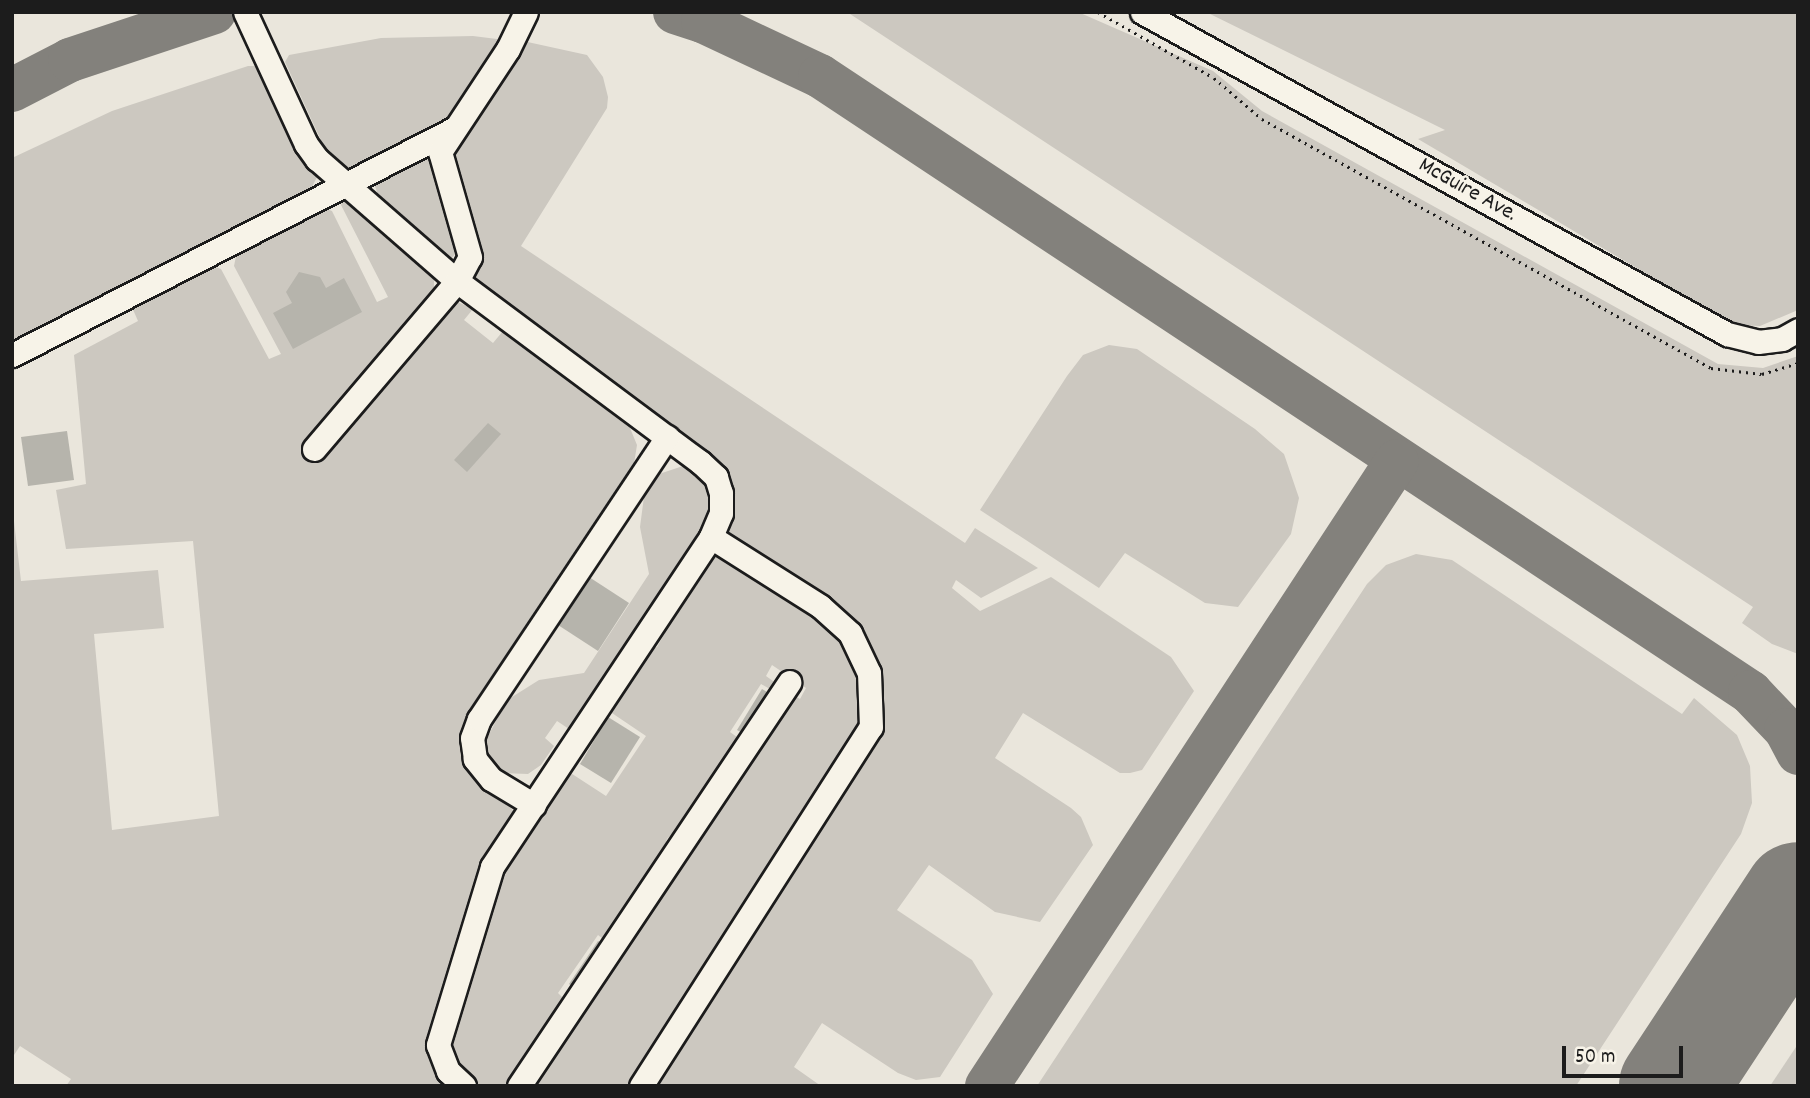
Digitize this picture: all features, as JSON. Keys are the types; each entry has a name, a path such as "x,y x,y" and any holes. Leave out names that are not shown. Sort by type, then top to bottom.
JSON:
{"lane":[{"path":"245,12 306,144 457,282 667,437 716,477 721,513 711,537 492,867 439,1045 448,1071 464,1086"},
{"path":"314,449 457,282 470,257 440,152 508,49 526,12"},
{"name":"McGuire Ave.","path":"1142,12 1727,334 1758,342 1782,339 1798,330"},
{"path":"12,355 453,129"},
{"path":"534,805 491,779 475,759 472,738 479,719 667,437"},
{"path":"641,1086 863,744 872,718 869,673 850,633 820,606 711,537"},
{"path":"519,1086 789,682"}],"path":[{"path":"1098,12 1214,78 1262,119 1712,368 1762,374 1798,363"}],"shaded area":[{"path":"847,12 1078,12 1213,71 1262,111 1718,364 1763,368 1798,356 1798,654 1772,644 1742,623 1753,607"},
{"path":"1206,12 1798,12 1798,310 1760,326 1733,325 1418,139 1445,130"},
{"path":"473,36 505,40 452,118 359,167 348,167 324,147 285,62 289,55 381,38"},
{"path":"523,41 587,55 603,77 608,97 607,108 521,246 965,543 975,528 1038,568 981,598 956,580 952,588 980,611 1051,577 1171,657 1194,691 1142,770 1130,773 1120,773 1023,713 995,758 1071,808 1081,817 1093,845 1040,922 995,912 929,865 897,910 972,960 993,994 940,1077 916,1080 898,1073 822,1023 794,1067 821,1086 649,1086 869,751 882,701 870,649 735,542 729,533 733,495 722,467 481,287 474,277 449,157"},
{"path":"248,66 257,66 314,167 317,177 309,193 12,350 12,158 112,111"},
{"path":"429,153 458,251 451,259 378,195 375,186 377,178"},
{"path":"343,195 434,276 434,291 473,309 464,320 493,343 503,331 630,428 637,445 633,470 468,723 469,769 517,814 434,1044 450,1086 66,1086 71,1079 20,1046 12,1058 12,504 21,581 158,570 164,628 94,634 112,830 219,816 193,541 66,549 56,490 86,484 74,355 138,321 131,305 205,263 221,269 269,359 281,354 234,266 238,247 317,205 332,211 377,302 388,297 341,205"},
{"path":"1109,345 1137,349 1255,429 1284,454 1299,498 1291,534 1238,607 1205,603 1125,553 1099,588 980,510 1083,355"},
{"path":"683,466 704,477 712,496 710,517 569,729 557,721 545,738 554,746 541,765 528,774 504,773 490,759 486,740 507,700 539,680 584,673 649,574 640,527 645,489 656,475"},
{"path":"717,552 831,623 857,663 863,728 634,1086 526,1086 790,693 800,699 806,688 772,665 766,676 773,681 775,692 761,684 730,732 741,740 696,809 667,839 657,868 608,943 598,935 558,993 566,1001 514,1086 475,1086 463,1077 447,1052 498,872 566,770 606,796 646,736 606,709 645,651 657,647 665,633 662,622 708,556"},
{"path":"1416,554 1452,560 1682,714 1694,698 1737,735 1750,766 1752,803 1741,834 1576,1086 1037,1086 1367,584 1386,565"},
{"path":"1798,1044 1798,1086 1770,1086"}],"building":[{"path":"299,272 320,277 326,288 344,278 362,312 293,349 273,313 292,303 286,292"},
{"path":"488,423 501,434 467,472 454,460"},
{"path":"67,431 74,480 28,486 21,437"},
{"path":"589,577 629,603 598,651 558,625"},
{"path":"762,689 772,695 747,736 737,730"},
{"path":"608,717 640,737 611,783 580,764"},
{"path":"598,941 607,946 578,990 569,984"}],"taxiway":[{"path":"12,90 70,60 214,12"},
{"path":"675,12 703,21 820,76 1750,692 1786,730 1798,753"},
{"path":"987,1086 1397,461"},
{"path":"1776,929 1798,907"}],"runway":[{"path":"1673,1086 1798,896"}]}
